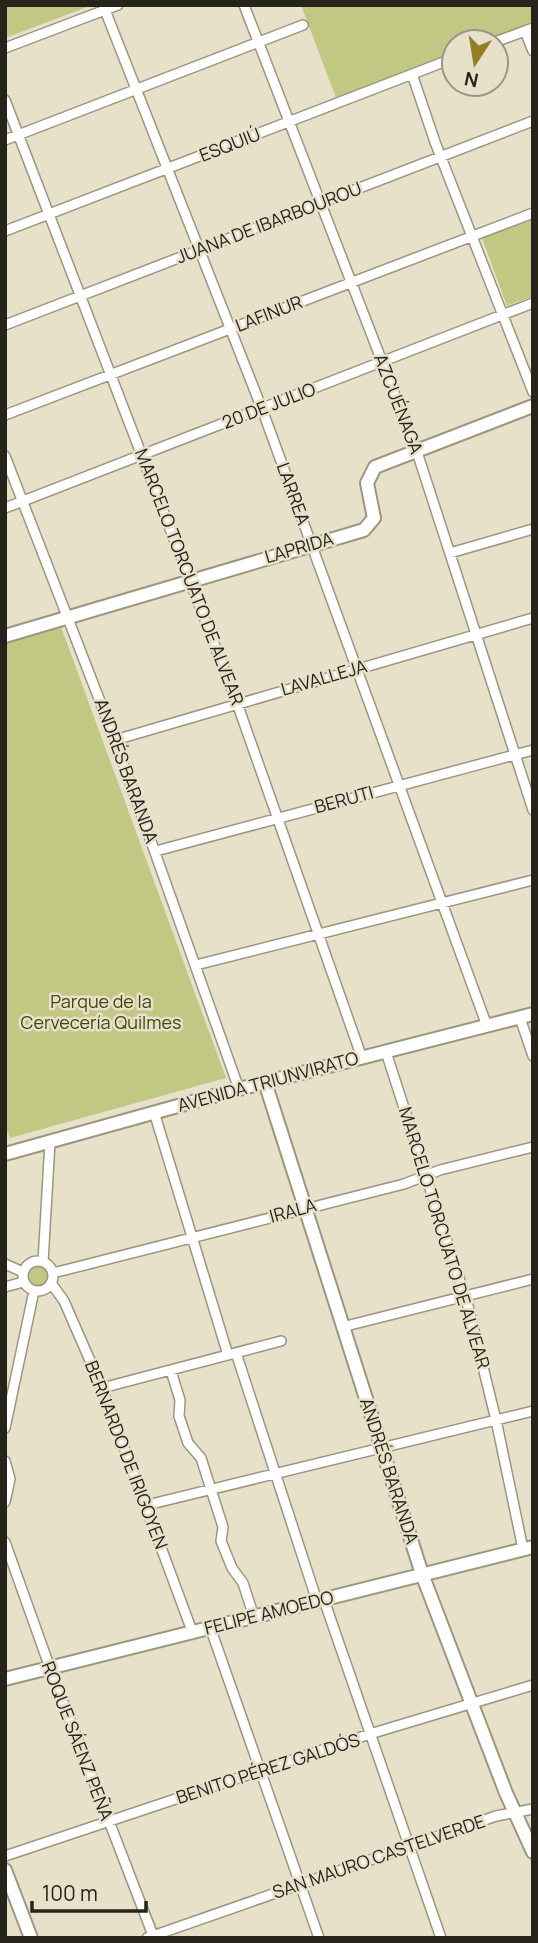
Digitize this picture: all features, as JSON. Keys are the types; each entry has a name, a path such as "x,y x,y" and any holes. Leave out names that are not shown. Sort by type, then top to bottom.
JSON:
{"main road":[{"name":"LAPRIDA","path":"5,636 369,526 374,511 367,483 371,471 533,406"},
{"name":"AVENIDA TRIUNVIRATO","path":"5,1154 239,1088 527,1016"},
{"name":"ANDRÉS BARANDA","path":"265,1082 422,1574 514,1812 533,1852"},
{"name":"FELIPE AMOEDO","path":"5,1679 528,1548"},
{"path":"5,1870 31,1938"}],"street":[{"path":"5,48 104,8 118,5"},
{"name":"AZCUÉNAGA","path":"244,5 417,452 533,810"},
{"name":"LARREA","path":"104,8 262,410 487,1026"},
{"path":"5,140 303,25"},
{"path":"510,36 529,29 533,51"},
{"name":"ESQUIÚ","path":"5,231 440,63"},
{"path":"412,74 533,392"},
{"name":"MARCELO TORCUATO DE ALVEAR","path":"5,100 237,703 362,1058"},
{"name":"JUANA DE IBARBOUROU","path":"5,324 533,121"},
{"name":"LAFINUR","path":"5,415 533,213"},
{"name":"20 DE JULIO","path":"5,508 533,303"},
{"name":"ANDRÉS BARANDA","path":"5,456 115,740 239,1088"},
{"path":"450,553 533,529"},
{"name":"LAVALLEJA","path":"115,740 533,618"},
{"name":"BERUTI","path":"156,851 533,750"},
{"path":"196,965 533,880"},
{"path":"527,1016 533,1056"},
{"name":"MARCELO TORCUATO DE ALVEAR","path":"386,1052 465,1296 528,1548"},
{"path":"154,1112 232,1354 441,1938"},
{"path":"34,1291 44,1290 52,1278 43,1262 50,1142"},
{"name":"IRALA","path":"52,1278 194,1237 533,1147"},
{"path":"5,1287 23,1277 29,1264 43,1262"},
{"path":"5,1264 23,1277 34,1291"},
{"name":"BERNARDO DE IRIGOYEN","path":"52,1278 102,1388 192,1631"},
{"path":"342,1327 533,1279"},
{"path":"5,1428 34,1291"},
{"path":"102,1388 281,1341"},
{"path":"170,1371 180,1400 179,1416 188,1443 199,1455 223,1527 221,1541 232,1568 243,1583 254,1617"},
{"path":"147,1506 533,1411"},
{"path":"5,1461 10,1479 5,1502"},
{"name":"ROQUE SÁENZ PEÑA","path":"5,1542 152,1937"},
{"path":"210,1627 319,1938"},
{"name":"BENITO PÉREZ GALDÓS","path":"5,1856 370,1734 533,1685"},
{"name":"SAN MAURO CASTELVERDE","path":"152,1937 409,1846 514,1812 533,1809"}],"green space":[{"path":"5,5 93,5 5,38"},
{"path":"301,5 533,5 533,21 510,30 510,28 440,28 440,57 336,98"},
{"path":"533,218 533,296 507,306 482,238"},
{"name":"Parque de la Cervecería Quilmes","path":"60,624 226,1078 10,1138 5,1126 5,641"},
{"path":"33,1265 43,1265 50,1272 50,1282 43,1289 33,1289 26,1282 26,1272"}]}
